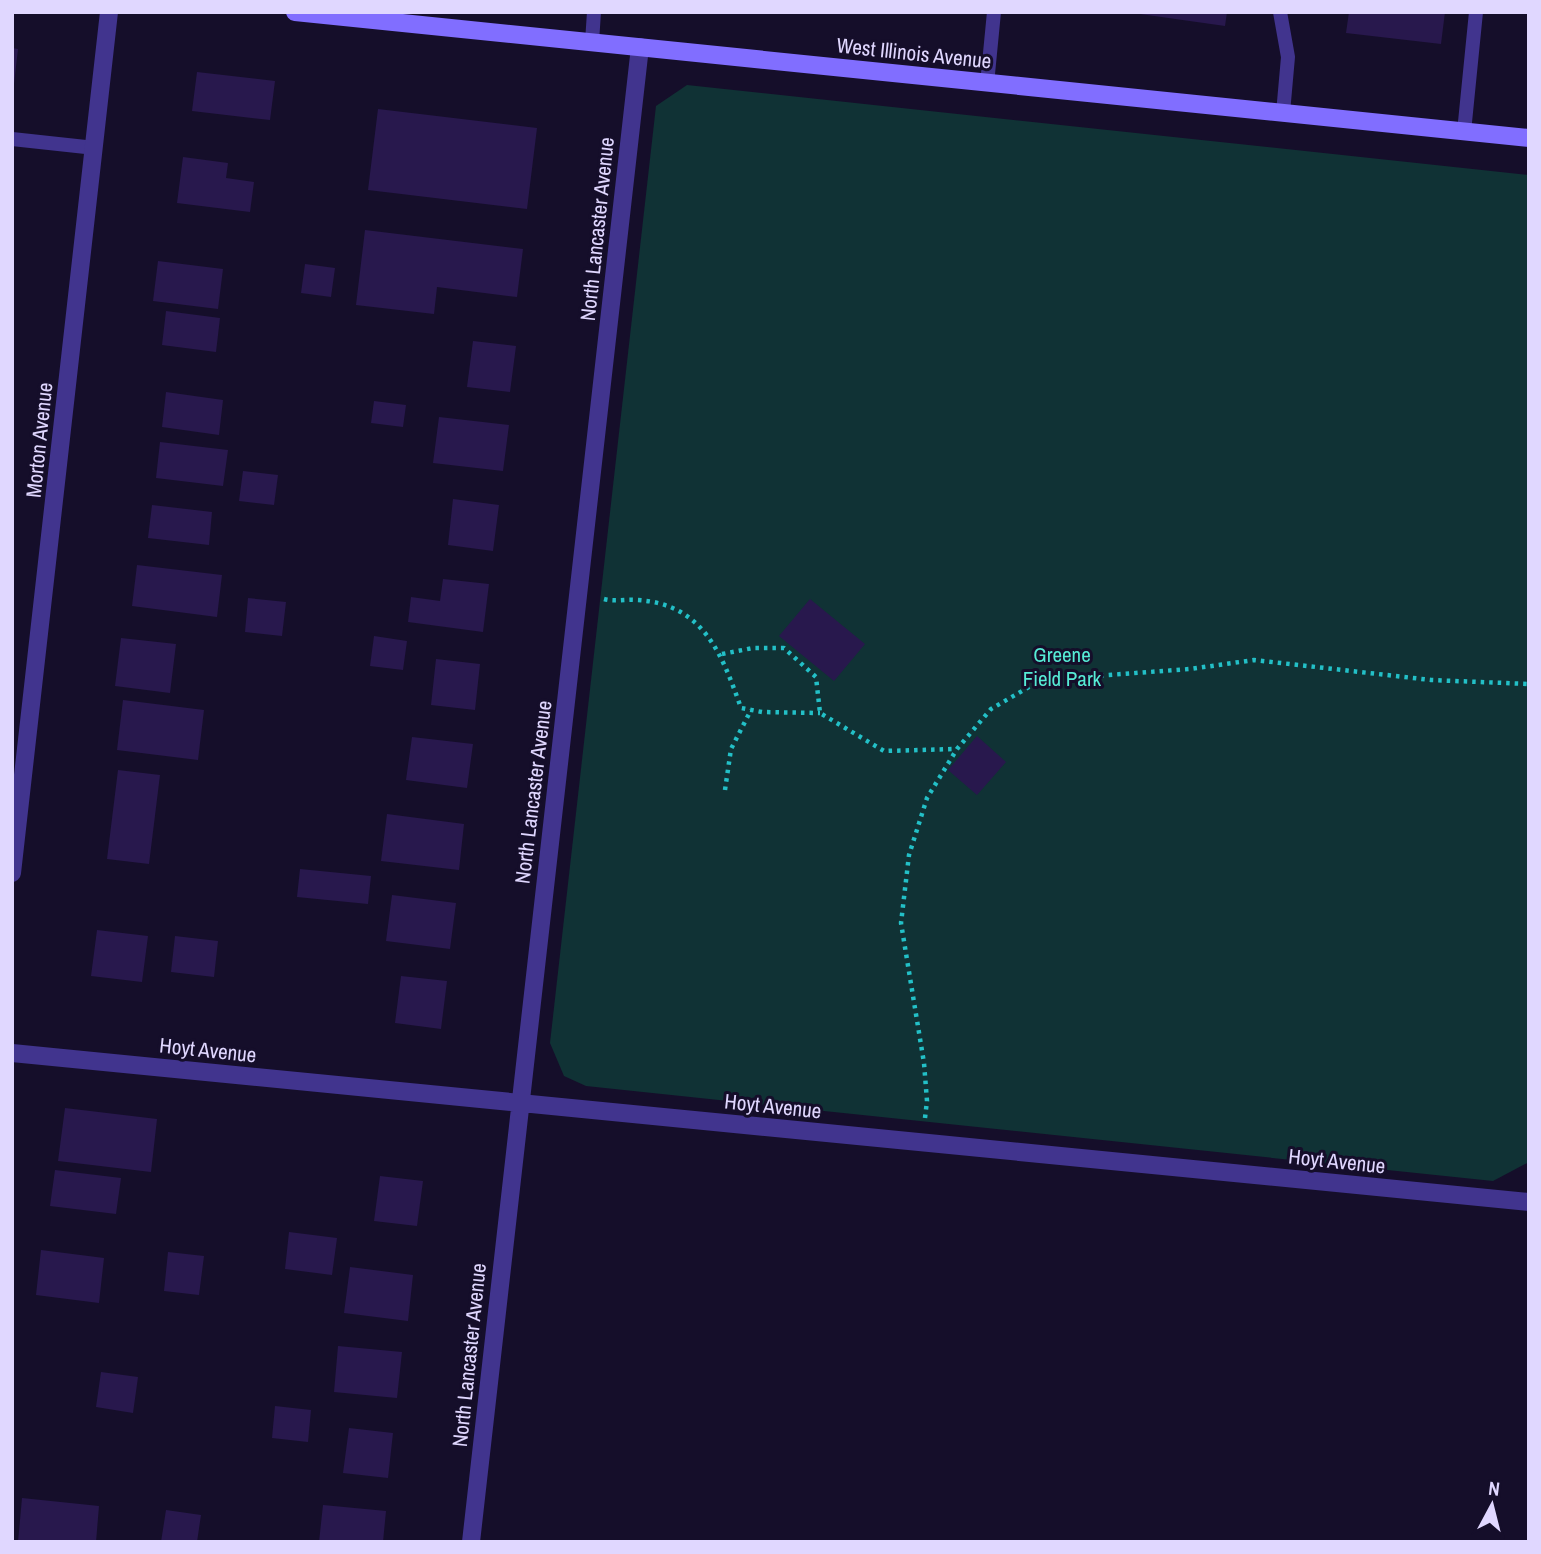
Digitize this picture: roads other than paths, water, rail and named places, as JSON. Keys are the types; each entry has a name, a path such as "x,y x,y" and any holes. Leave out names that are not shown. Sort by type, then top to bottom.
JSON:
{"main road":[{"name":"West Illinois Avenue","path":"295,12 358,15 987,84 1529,138"}],"street":[{"name":"Morton Avenue","path":"12,873 109,12"},
{"name":"North Lancaster Avenue","path":"471,1542 640,47"},
{"name":"Hoyt Avenue","path":"12,1053 1529,1202"}],"lane":[{"path":"592,42 594,12"},
{"path":"987,84 994,12"},
{"path":"1280,12 1287,57 1283,113"},
{"path":"1464,132 1476,12"},
{"path":"12,139 95,148"}],"park label":[{"name":"Greene Field Park","path":"1062,666"}]}
